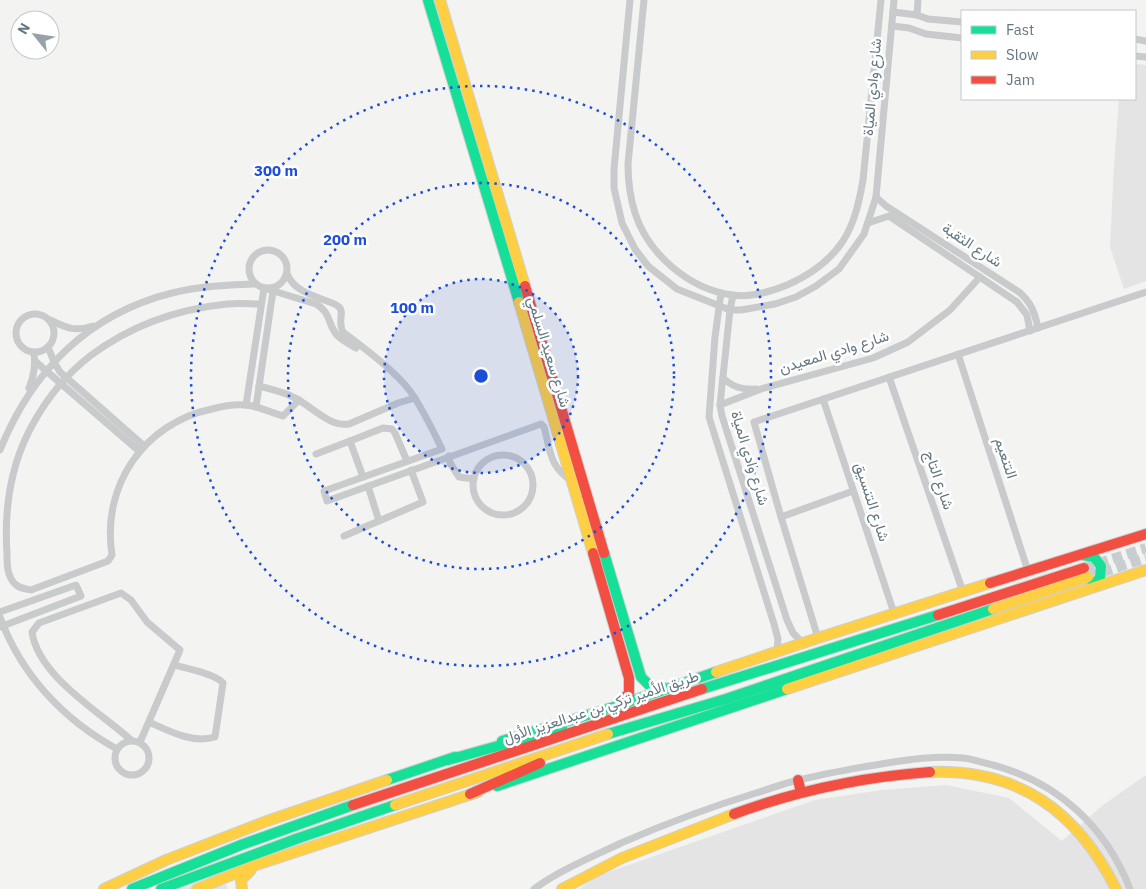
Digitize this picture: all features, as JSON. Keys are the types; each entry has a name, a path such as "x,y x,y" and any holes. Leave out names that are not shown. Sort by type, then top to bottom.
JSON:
{"main road":[{"name":"شارع سعيد السلمي","path":"428,0 573,482 628,673 631,686 630,692 624,700 614,707"},
{"name":"شارع سعيد السلمي","path":"441,2 638,669 646,685 652,687 673,687"},
{"path":"104,889 166,860 267,821 516,736 614,707 894,613 1146,534"},
{"path":"1077,557 1082,555 1094,557 1101,566 1102,572 1099,582 1084,590"},
{"path":"197,889 256,865 1146,570"},
{"name":"طريق الأمير تركي بن عبدالعزيز الأول","path":"132,889 169,872 271,834 468,765 777,665 1086,572 726,699 627,728 296,839 161,889"},
{"path":"628,673 632,681 635,681 638,679 638,669"},
{"path":"448,760 562,728 639,710"},
{"path":"470,794 627,728"},
{"path":"562,889 603,867 655,843 774,800 801,792 880,778 937,771 962,772 1000,779 1034,796 1060,814 1097,853 1116,889"},
{"path":"798,780 801,792"},
{"path":"242,889 241,880 256,865"}],"street":[{"path":"630,0 614,169 614,188 622,223 637,252 648,266 677,289 730,310 733,295"},
{"name":"شارع وادي المياة","path":"644,0 628,164 628,190 635,215 647,239 667,263 687,279 721,293 733,295 754,295 771,291 808,275 834,253 851,227 863,180 881,0"},
{"name":"شارع وادي المياة","path":"803,643 793,633 787,620 722,416 720,405 730,310 774,304 796,297 816,286 839,269 864,234 876,197 894,0"},
{"path":"918,0 920,32"},
{"path":"893,12 928,19 961,22"},
{"path":"892,26 961,38"},
{"name":"شارع الثقبة","path":"876,197 886,206 1019,292 1034,312 1034,330"},
{"name":"شارع الثقبة","path":"868,223 889,216 1022,307 1034,330"},
{"path":"255,284 251,280 248,268 253,257 263,250 275,251 284,258 287,274 296,288 341,308 340,326 343,332 409,390 427,418 442,449 324,491 327,501 541,424 544,427 553,463 560,474 573,482"},
{"path":"246,405 261,304 268,289 280,285 287,274"},
{"name":"شارع وادي المعيدن","path":"761,389 873,358 908,342 950,310 980,277"},
{"path":"50,320 54,338 48,347 40,352 22,348 18,343 15,330 22,318 30,314 39,314 73,330 83,329 103,322 137,304 173,292 212,286 255,284 321,307 326,311 334,330 341,339 374,358"},
{"path":"256,407 268,289"},
{"path":"818,638 754,422 1146,292"},
{"name":"شارع وادي المياة","path":"721,293 708,417 774,624 778,639 777,652"},
{"path":"261,304 229,304 186,310 152,321 116,339 90,357 60,385 33,424 20,455 12,482 6,513 6,545 8,572 14,583 21,588 31,590 108,561 112,555 110,542 112,512 126,470 138,452 170,424 198,412 224,406 246,405 283,416 299,400"},
{"path":"22,403 54,362 72,345 103,322"},
{"path":"715,337 721,336 726,339"},
{"path":"48,347 60,372 144,446"},
{"path":"0,450 12,420 33,379 36,362 34,352"},
{"name":"التنعيم","path":"958,354 1028,571"},
{"path":"36,362 45,372 138,452"},
{"name":"شارع التاج","path":"889,377 963,592"},
{"path":"723,378 730,384 743,390 761,389"},
{"path":"259,386 299,400 342,425 349,424 414,398"},
{"path":"720,405 761,389"},
{"name":"شارع التنسيق","path":"823,399 894,613"},
{"path":"316,454 383,428 392,429 395,433 407,461"},
{"path":"350,441 363,477"},
{"path":"498,455 508,455 518,458 531,472 532,492 528,502 522,509 513,514 493,514 484,509 478,502 474,492 474,479 475,473 481,464 489,458 498,455"},
{"path":"449,456 450,463 459,477 474,479"},
{"path":"344,536 423,502 410,470"},
{"path":"730,484 737,486 743,481"},
{"path":"368,486 379,521"},
{"path":"781,517 854,491"},
{"path":"734,500 740,496 747,496"},
{"path":"762,587 770,588 775,583"},
{"path":"0,612 76,585 81,596 2,626"},
{"path":"131,740 125,742 117,750 115,760 117,766 126,773 137,774 146,768 149,757 146,747 140,742 131,740 66,687 49,667 34,643 32,632 40,623 121,593 131,600 147,622 180,650 140,742"},
{"path":"0,617 2,626 23,664 48,697 94,736 117,750"},
{"path":"774,624 781,626 787,620"},
{"path":"149,722 192,738 208,739 215,737 223,683 213,676 174,665"},
{"path":"534,889 576,864 660,826 712,807 798,780 879,764 941,758 965,758 1004,768 1036,782 1078,810 1106,842 1120,866 1130,889"}],"shaded area":[{"path":"1136,64 1146,65 1146,281 1124,289 1110,247 1119,100 1136,100"},
{"path":"1146,775 1146,889 579,889 600,875 815,800 882,790 946,785 1009,798 1062,841 1103,805"},
{"path":"222,876 228,889 175,889"}],"tunnel":[{"path":"1084,568 1146,548"},
{"path":"1088,577 1146,558"}],"traffic: fast":[{"path":"428,0 519,302"},
{"path":"604,553 641,677 650,686 664,688"},
{"path":"1083,555 1094,557 1101,566 1100,578 1091,587"},
{"path":"608,734 726,699 993,609"},
{"path":"702,689 938,615"},
{"path":"502,741 614,707 716,672"},
{"path":"497,786 787,689"},
{"path":"448,760 562,728"},
{"path":"387,780 455,757"},
{"path":"132,889 241,845 353,805"},
{"path":"161,889 395,805"}],"traffic: slow":[{"path":"440,0 525,286"},
{"path":"519,302 593,553"},
{"path":"787,689 1146,570"},
{"path":"993,609 1088,577"},
{"path":"716,672 990,583"},
{"path":"395,805 608,734"},
{"path":"930,772 962,773 991,778 1018,787 1042,800 1083,837 1116,889"},
{"path":"104,889 166,860 267,821 387,780"},
{"path":"197,889 256,865 478,792"},
{"path":"562,889 622,858 734,814"},
{"path":"242,889 241,880 251,870"}],"traffic: jam":[{"path":"525,286 604,553"},
{"path":"990,583 1146,534"},
{"path":"593,553 629,678 629,693 620,703"},
{"path":"938,615 1084,568"},
{"path":"353,805 702,689"},
{"path":"470,794 540,763"},
{"path":"734,814 781,798 830,786 880,777 930,772"},
{"path":"798,780 801,792"}]}
